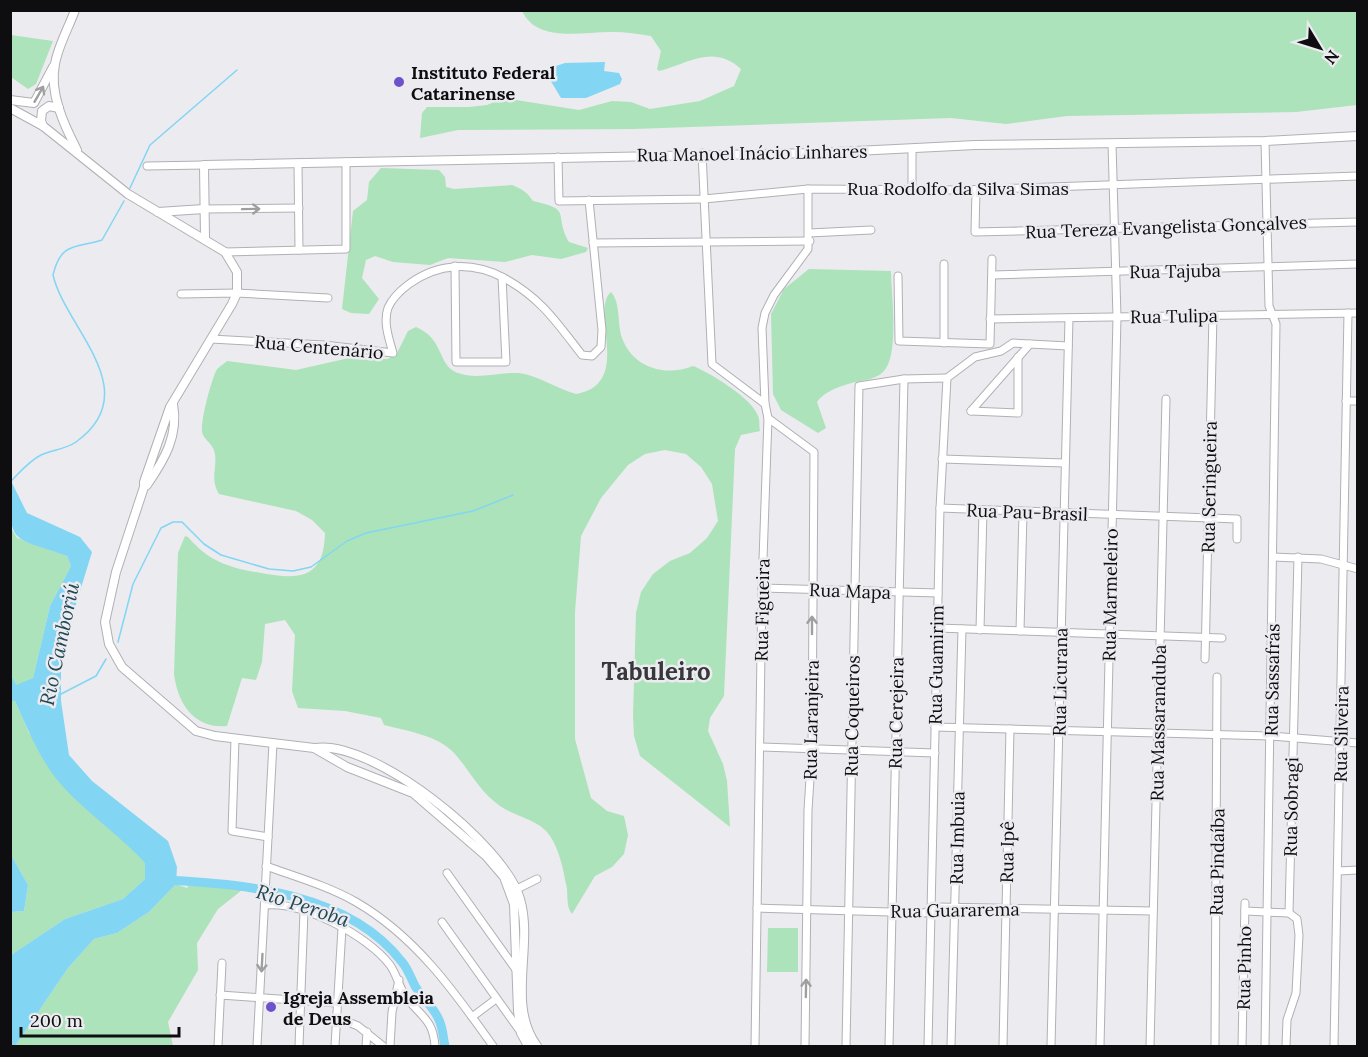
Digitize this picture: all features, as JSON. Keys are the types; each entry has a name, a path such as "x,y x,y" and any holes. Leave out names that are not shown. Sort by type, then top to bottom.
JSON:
{"main road":[{"path":"10,100 34,103 55,64 75,10"},
{"path":"55,64 54,86 59,108 79,153"},
{"path":"43,126 40,121 42,111 49,106 59,108"},
{"path":"10,108 43,126 128,194 225,252 237,272 237,293 173,404 159,434 109,598 105,622 110,644 122,667 191,727 203,734 314,748 324,747 355,755 385,767 410,782 490,851 509,873 517,889 524,916 524,1011 528,1032 537,1047"},
{"name":"Rua Manoel Inácio Linhares","path":"204,165 1265,141 1358,136"},
{"path":"204,165 205,238"},
{"path":"158,212 204,209"},
{"path":"144,487 165,459 172,438 173,404"},
{"path":"159,434 166,434 172,438"},
{"path":"153,456 165,459"},
{"path":"314,748 352,768 418,797 497,867 514,904 518,1011 521,1033 528,1047"},
{"path":"352,768 351,762 355,755"},
{"path":"381,779 386,774 385,767"}],"street":[{"name":"Rua Sassafrás","path":"1265,141 1269,306 1276,324 1265,1047"},
{"name":"Rua Marmeleiro","path":"1100,1047 1117,317 1112,144"},
{"path":"912,149 912,190"},
{"path":"702,153 712,364 765,404"},
{"name":"Rua Rodolfo da Silva Simas","path":"558,157 558,201 704,199 807,189 976,190 1358,176"},
{"path":"225,252 346,249 346,162"},
{"path":"298,163 299,250"},
{"name":"Rua Manoel Inácio Linhares","path":"147,166 204,165"},
{"path":"589,200 593,243 706,240 810,242 807,189"},
{"name":"Rua Tereza Evangelista Gonçalves","path":"976,190 975,232 1358,222"},
{"path":"204,209 299,208"},
{"path":"809,233 871,230"},
{"name":"Rua Figueira","path":"755,1047 762,588 768,418 765,404 762,328 766,309 774,295 805,257 810,242"},
{"name":"Rua Centenário","path":"211,339 324,345 393,353 386,320 388,309 394,298 424,274 455,266 475,267 502,277 550,312 582,355 589,357 598,351 602,338 593,243"},
{"path":"898,276 898,340 990,344 992,258"},
{"path":"944,264 944,343"},
{"name":"Rua Tajuba","path":"993,275 1269,269 1358,264"},
{"path":"455,266 456,362 506,362 502,277"},
{"path":"181,294 237,293 328,298"},
{"name":"Rua Silveira","path":"1334,1047 1348,313"},
{"name":"Rua Tulipa","path":"990,319 1358,313"},
{"name":"Rua Seringueira","path":"1205,659 1213,315"},
{"name":"Rua Licurana","path":"1051,1047 1069,318"},
{"path":"904,379 946,378 971,359 1001,351 1013,343 1068,346"},
{"path":"1018,357 1018,413 971,411 1018,357 1030,344"},
{"name":"Rua Guamirim","path":"928,1047 940,508 946,378"},
{"name":"Rua Coqueiros","path":"846,1047 860,386 904,379"},
{"name":"Rua Cerejeira","path":"889,1047 904,379"},
{"name":"Rua Massaranduba","path":"1150,1047 1166,399"},
{"path":"1346,401 1358,401"},
{"name":"Rua Laranjeira","path":"768,418 814,452 812,748 805,1047"},
{"path":"942,459 1065,463"},
{"name":"Rua Pau-Brasil","path":"940,508 1237,519 1237,539"},
{"path":"980,630 983,510"},
{"path":"1020,631 1023,512"},
{"path":"1273,557 1321,559 1358,569"},
{"name":"Rua Sobragi","path":"1289,913 1298,557"},
{"name":"Rua Mapa","path":"762,588 938,593"},
{"path":"937,628 1222,638"},
{"name":"Rua Imbuia","path":"951,1047 962,629"},
{"name":"Rua Pindaíba","path":"1215,1047 1217,677"},
{"path":"935,727 1271,736 1358,743"},
{"name":"Rua Ipê","path":"1003,1047 1010,729"},
{"path":"235,739 232,831 268,837"},
{"path":"257,1047 273,743"},
{"path":"760,747 935,753"},
{"path":"266,866 340,894 367,909 429,960 493,1047"},
{"path":"1338,871 1358,870"},
{"path":"447,873 517,971"},
{"path":"517,889 537,879"},
{"path":"265,901 304,911 342,928 379,953 399,980 407,998 432,1026 435,1047"},
{"name":"Rua Guararema","path":"757,908 893,910 924,913 932,909 955,907 1153,911"},
{"name":"Rua Pinho","path":"1242,1047 1245,907 1267,912 1289,913"},
{"path":"298,1047 304,911"},
{"path":"1286,1047 1287,1020 1296,993 1299,935 1297,919 1289,913"},
{"path":"442,922 521,1033"},
{"path":"335,1047 342,928"},
{"path":"218,1047 222,963"},
{"path":"390,1047 392,1012 399,980"},
{"path":"220,995 336,1003"},
{"path":"472,1017 496,999"},
{"path":"336,1017 367,1032 383,1047"},
{"path":"366,1047 367,1032"}],"green space":[{"path":"522,11 1357,11 1357,105 1296,112 1067,116 1006,124 951,118 633,129 458,130 420,138 422,113 427,107 487,105 504,98 579,110 612,101 631,102 650,109 700,101 734,86 741,69 721,58 711,57 691,60 659,71 657,69 661,51 651,36 618,32 562,34 550,32 529,21"},
{"path":"11,35 53,41 36,84 28,89 11,77"},
{"path":"381,168 439,170 445,177 446,187 454,189 512,185 524,191 533,201 554,207 560,214 569,242 588,248 586,252 561,259 532,255 505,262 448,258 430,265 393,262 375,256 366,260 362,278 379,299 369,314 351,313 342,309 353,211 367,200 369,182"},
{"path":"809,269 891,271 893,339 888,364 883,372 875,377 839,387 820,399 817,402 826,428 818,433 781,410 773,394 771,314 784,289"},
{"path":"611,292 618,308 622,338 634,357 642,363 661,370 693,366 709,374 748,402 758,416 760,431 741,435 735,449 724,696 710,718 708,731 723,764 727,781 730,827 640,756 634,736 636,613 641,592 653,574 670,561 690,553 707,538 718,521 712,484 701,467 686,454 665,450 645,454 628,465 601,498 581,536 575,612 575,739 591,798 607,811 624,816 628,835 624,854 612,867 595,876 572,914 560,859 550,836 540,826 506,810 493,800 448,748 431,738 384,725 381,718 345,711 298,708 292,691 295,635 285,620 265,624 262,662 256,680 242,678 227,726 215,726 197,719 179,695 174,674 178,553 185,536 212,558 230,566 275,575 298,576 314,568 324,548 325,533 312,520 296,511 219,494 216,489 215,454 203,435 202,423 214,376 227,361 296,370 349,358 387,359 396,355 408,331 416,327 432,338 447,365 458,373 480,376 519,373 533,376 576,394 593,388 603,377 607,362 604,315 606,301"},
{"path":"11,528 17,538 67,556 71,566 50,606 33,678 16,686 11,675"},
{"path":"10,701 15,701 29,733 117,834 145,862 145,879 123,899 65,919 11,955 11,912 24,911 28,885 11,855"},
{"path":"191,882 242,890 218,909 197,943 198,970 168,1022 173,1046 15,1046 68,968 94,939 117,933 149,912 176,884 187,888"},
{"path":"768,928 798,928 798,972 767,972"}],"water":[{"path":"605,62 604,71 619,73 622,79 620,84 586,98 561,98 549,78 553,67 565,63"},
{"name":"Rio Camboriú","path":"11,481 27,513 80,537 92,552 61,653 61,701 69,755 92,781 168,841 177,867 176,884 149,912 117,933 94,939 68,968 15,1046 11,1046 11,955 65,919 123,899 145,879 145,863 75,799 54,776 28,730 15,701 11,701 11,675 16,685 33,678 50,606 71,566 67,556 33,545 16,535 11,517"},
{"path":"11,855 28,885 24,911 11,912"}],"waterway":[{"path":"130,188 150,145 237,70"},
{"path":"10,482 37,457 76,442 96,422 104,402 103,381 96,359 60,295 53,275 56,264 65,251 102,240 124,201"},
{"path":"118,642 133,584 161,528 173,522 182,522 204,544 221,555 269,569 293,571 311,567 347,541 366,533 473,511 513,495"},
{"name":"Rio Camboriú","path":"61,694 96,676 106,659"},
{"name":"Rio Peroba","path":"166,880 229,885 294,897 325,907 354,921 380,939 404,965 415,986 437,1015 445,1046"}],"place":[{"name":"Instituto Federal Catarinense","path":"399,82"},
{"name":"Igreja Assembleia de Deus","path":"271,1007"}],"district":[{"name":"Tabuleiro","path":"656,671"}]}
